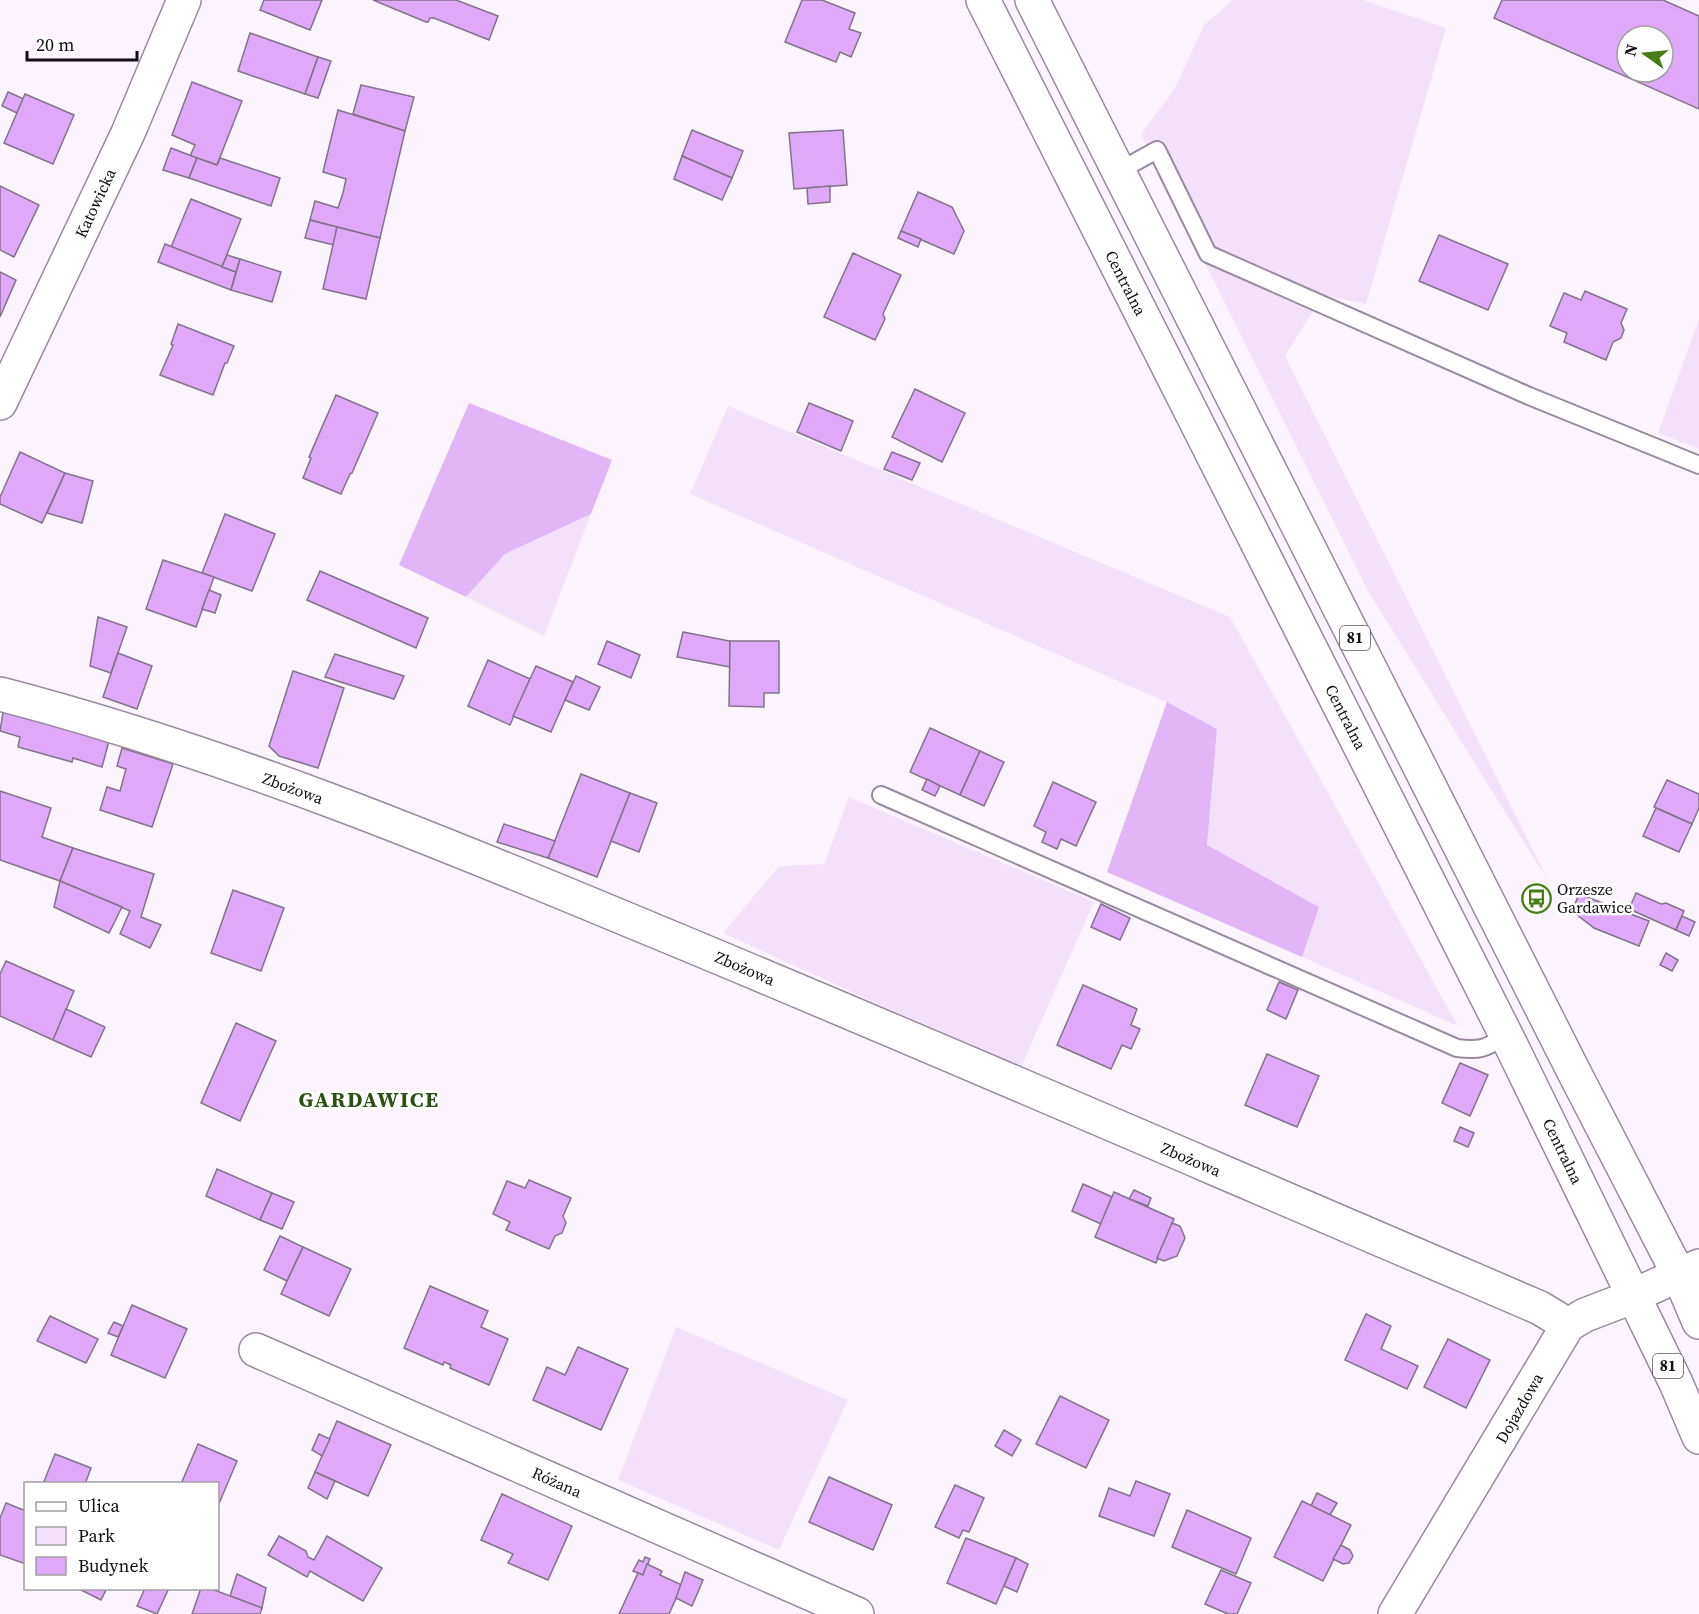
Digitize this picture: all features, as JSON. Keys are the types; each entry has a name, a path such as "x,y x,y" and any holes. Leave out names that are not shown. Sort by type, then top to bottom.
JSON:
{"street":[{"name":"Katowicka","path":"0,404 129,133 184,0"},
{"name":"Centralna","path":"983,0 1506,1036 1676,1383 1699,1437"},
{"name":"81","path":"1032,0 1574,1072 1689,1270 1699,1322"},
{"name":"Zbożowa","path":"0,694 197,752 437,840 791,988 1475,1280 1540,1308 1568,1325"},
{"path":"1568,1325 1585,1315 1689,1270"},
{"name":"Dojazdowa","path":"1395,1614 1568,1325"},
{"name":"Różana","path":"256,1350 857,1614"}],"lane":[{"path":"1119,171 1157,150 1208,254 1529,396 1699,465"},
{"path":"881,795 1457,1048 1477,1050 1506,1036"}],"green space":[{"path":"1233,0 1363,0 1446,28 1366,304 1323,295 1285,356 1551,886 1368,591 1141,134 1174,90 1204,25"},
{"path":"1699,319 1699,449 1658,433"},
{"path":"728,406 1230,617 1458,1026 1302,957 1319,907 1207,845 1217,729 1166,702 690,494"},
{"path":"591,514 544,636 466,597 505,554"},
{"path":"849,797 1094,902 1021,1067 723,933 779,866 824,864"},
{"path":"676,1327 848,1400 779,1550 618,1480"}],"shaded area":[{"path":"469,403 612,460 591,514 505,554 466,597 399,565"},
{"path":"1167,702 1217,729 1207,845 1319,907 1302,957 1107,872"}],"building":[{"path":"264,0 322,0 310,30 260,10"},
{"path":"373,0 456,0 498,16 489,40 434,18 426,22"},
{"path":"802,0 822,0 855,13 849,29 861,33 851,57 840,52 836,62 785,42"},
{"path":"1502,0 1663,0 1699,16 1699,109 1643,84 1675,84 1675,24 1615,24 1615,72 1494,18"},
{"path":"250,33 318,57 305,94 238,71"},
{"path":"318,57 331,61 318,98 305,94"},
{"path":"192,82 242,101 217,165 190,156 195,145 172,135"},
{"path":"361,85 414,97 405,131 353,114"},
{"path":"8,92 24,99 17,113 2,106"},
{"path":"25,94 74,115 53,164 4,143"},
{"path":"338,110 405,131 380,238 310,220 315,201 338,208 343,193 346,179 323,172"},
{"path":"692,130 743,151 732,178 682,156"},
{"path":"843,130 847,185 794,189 789,133"},
{"path":"171,148 197,158 189,178 163,170"},
{"path":"682,156 732,178 722,200 674,179"},
{"path":"197,158 217,165 220,158 280,178 271,206 189,178"},
{"path":"0,186 39,205 14,257 0,250"},
{"path":"830,186 830,202 808,204 807,188"},
{"path":"918,192 952,207 964,231 954,254 901,231"},
{"path":"191,199 241,219 222,267 171,247"},
{"path":"310,220 337,227 334,245 305,238"},
{"path":"337,227 380,238 366,299 323,289"},
{"path":"901,231 921,239 918,247 898,238"},
{"path":"1439,235 1508,264 1488,310 1419,281"},
{"path":"165,244 236,272 231,290 158,262"},
{"path":"853,253 901,275 883,314 885,319 875,340 824,317"},
{"path":"227,255 240,259 236,272 222,267"},
{"path":"240,259 281,272 272,302 231,290"},
{"path":"0,272 16,280 0,317"},
{"path":"1585,291 1627,309 1621,323 1624,330 1621,338 1613,342 1606,360 1564,342 1567,333 1550,326 1564,293 1581,300"},
{"path":"178,324 234,346 213,395 160,375 173,345 171,344"},
{"path":"915,389 965,413 942,462 892,437"},
{"path":"336,395 378,413 341,494 303,478 311,458 309,457"},
{"path":"809,403 853,421 841,451 797,432"},
{"path":"20,452 65,473 42,523 0,504 0,497"},
{"path":"892,452 920,463 912,480 884,469"},
{"path":"65,473 93,481 82,523 47,513"},
{"path":"225,514 275,534 252,591 202,573"},
{"path":"163,560 214,577 196,627 146,609"},
{"path":"320,571 428,618 416,648 307,600"},
{"path":"209,590 221,595 215,613 202,609"},
{"path":"98,617 127,627 111,673 90,666"},
{"path":"683,632 730,641 730,667 677,657"},
{"path":"607,641 640,655 631,678 598,664"},
{"path":"730,641 779,641 779,693 764,693 764,707 729,706"},
{"path":"118,653 152,666 137,709 103,697"},
{"path":"335,654 404,676 394,699 325,677"},
{"path":"488,660 530,679 510,725 468,706"},
{"path":"536,666 573,682 551,732 513,716"},
{"path":"293,671 344,688 318,768 279,756 269,746"},
{"path":"576,676 600,687 589,710 565,700"},
{"path":"3,712 109,741 102,767 73,758 72,762 18,747 20,737 0,731"},
{"path":"930,728 980,751 960,795 910,772"},
{"path":"122,748 173,764 152,827 100,810 107,787 120,791 126,769 117,766"},
{"path":"980,751 1004,762 984,806 960,795"},
{"path":"581,774 630,793 597,877 548,858"},
{"path":"927,779 940,786 935,796 922,790"},
{"path":"1667,780 1699,794 1699,808 1692,824 1654,807"},
{"path":"1053,782 1096,802 1076,846 1061,839 1057,849 1042,842 1046,832 1034,826"},
{"path":"0,791 51,808 42,837 73,848 60,881 0,860"},
{"path":"630,793 657,803 639,852 611,841"},
{"path":"1656,808 1692,824 1679,852 1643,836"},
{"path":"504,824 555,841 548,858 497,842"},
{"path":"73,848 154,874 141,917 161,925 150,948 120,934 130,911 60,881"},
{"path":"60,881 122,907 109,933 54,907"},
{"path":"233,890 284,908 261,971 211,953"},
{"path":"1636,893 1684,911 1676,930 1629,909"},
{"path":"1579,894 1649,921 1639,946 1594,928 1572,911"},
{"path":"1101,904 1130,918 1120,940 1091,927"},
{"path":"1682,916 1695,922 1689,936 1676,930"},
{"path":"1666,953 1678,960 1672,971 1660,965"},
{"path":"6,961 74,991 53,1040 0,1016 0,974"},
{"path":"1279,982 1298,990 1286,1019 1267,1010"},
{"path":"1083,985 1137,1009 1131,1025 1140,1029 1131,1049 1122,1045 1111,1069 1057,1045"},
{"path":"66,1009 105,1027 91,1057 53,1040"},
{"path":"236,1023 276,1041 240,1121 201,1103"},
{"path":"1267,1054 1319,1076 1297,1127 1245,1105"},
{"path":"1460,1063 1488,1075 1470,1116 1442,1103"},
{"path":"1460,1127 1474,1133 1468,1147 1454,1141"},
{"path":"217,1169 272,1193 260,1220 206,1196"},
{"path":"529,1180 571,1198 563,1216 566,1223 562,1233 555,1236 549,1249 506,1230 510,1222 493,1214 507,1181 525,1188"},
{"path":"1083,1184 1112,1197 1101,1224 1072,1211"},
{"path":"1134,1190 1151,1198 1148,1206 1129,1199"},
{"path":"1114,1192 1174,1219 1156,1263 1095,1237"},
{"path":"272,1193 294,1202 282,1229 260,1220"},
{"path":"1172,1223 1180,1226 1185,1238 1177,1256 1164,1261 1157,1258"},
{"path":"280,1236 303,1247 287,1281 264,1270"},
{"path":"303,1247 351,1269 329,1316 281,1294"},
{"path":"430,1286 488,1311 481,1327 508,1339 489,1385 450,1368 451,1365 444,1362 443,1365 404,1348"},
{"path":"132,1305 187,1329 165,1378 111,1355"},
{"path":"1366,1314 1391,1326 1381,1349 1418,1366 1407,1389 1345,1360"},
{"path":"50,1316 98,1339 86,1363 37,1341"},
{"path":"114,1322 123,1326 118,1337 108,1333"},
{"path":"1448,1339 1490,1360 1466,1408 1424,1387"},
{"path":"578,1347 628,1369 601,1430 533,1400 547,1367 565,1375"},
{"path":"1060,1396 1109,1420 1086,1468 1036,1444"},
{"path":"337,1421 391,1445 368,1496 315,1472"},
{"path":"1004,1430 1021,1440 1012,1456 995,1446"},
{"path":"319,1434 330,1439 322,1456 312,1450"},
{"path":"198,1444 237,1461 219,1504 219,1482 182,1482"},
{"path":"55,1454 91,1468 86,1482 44,1482"},
{"path":"315,1472 335,1481 327,1499 308,1488"},
{"path":"829,1477 892,1505 873,1550 809,1522"},
{"path":"1136,1481 1170,1494 1154,1536 1099,1516 1109,1488 1130,1496"},
{"path":"955,1485 984,1498 969,1532 963,1530 959,1538 935,1527"},
{"path":"1317,1493 1337,1503 1330,1515 1311,1506"},
{"path":"502,1494 572,1526 548,1580 508,1563 513,1554 481,1540"},
{"path":"1302,1501 1351,1525 1323,1581 1274,1557"},
{"path":"6,1503 24,1510 24,1563 0,1555 0,1518"},
{"path":"1187,1510 1251,1538 1236,1574 1172,1547"},
{"path":"279,1536 306,1551 308,1557 314,1560 327,1536 382,1568 363,1601 310,1571 307,1577 268,1555"},
{"path":"966,1538 1016,1558 996,1604 947,1583"},
{"path":"1341,1545 1350,1550 1353,1556 1349,1563 1343,1564 1333,1559"},
{"path":"645,1557 650,1559 643,1575 633,1571 639,1560 643,1562"},
{"path":"1016,1558 1028,1564 1017,1592 1004,1586"},
{"path":"647,1564 662,1571 660,1575 682,1585 669,1614 619,1614 638,1573 643,1575"},
{"path":"1221,1570 1251,1583 1237,1614 1228,1614 1205,1604"},
{"path":"685,1572 703,1580 692,1606 676,1598"},
{"path":"237,1574 266,1588 262,1608 230,1596"},
{"path":"81,1590 106,1590 101,1600"},
{"path":"144,1590 168,1590 157,1614 137,1606"},
{"path":"200,1590 214,1590 262,1608 260,1614 192,1614"}],"place":[{"name":"Orzesze Gardawice","path":"1536,898"}],"district":[{"name":"GARDAWICE","path":"369,1099"}]}
